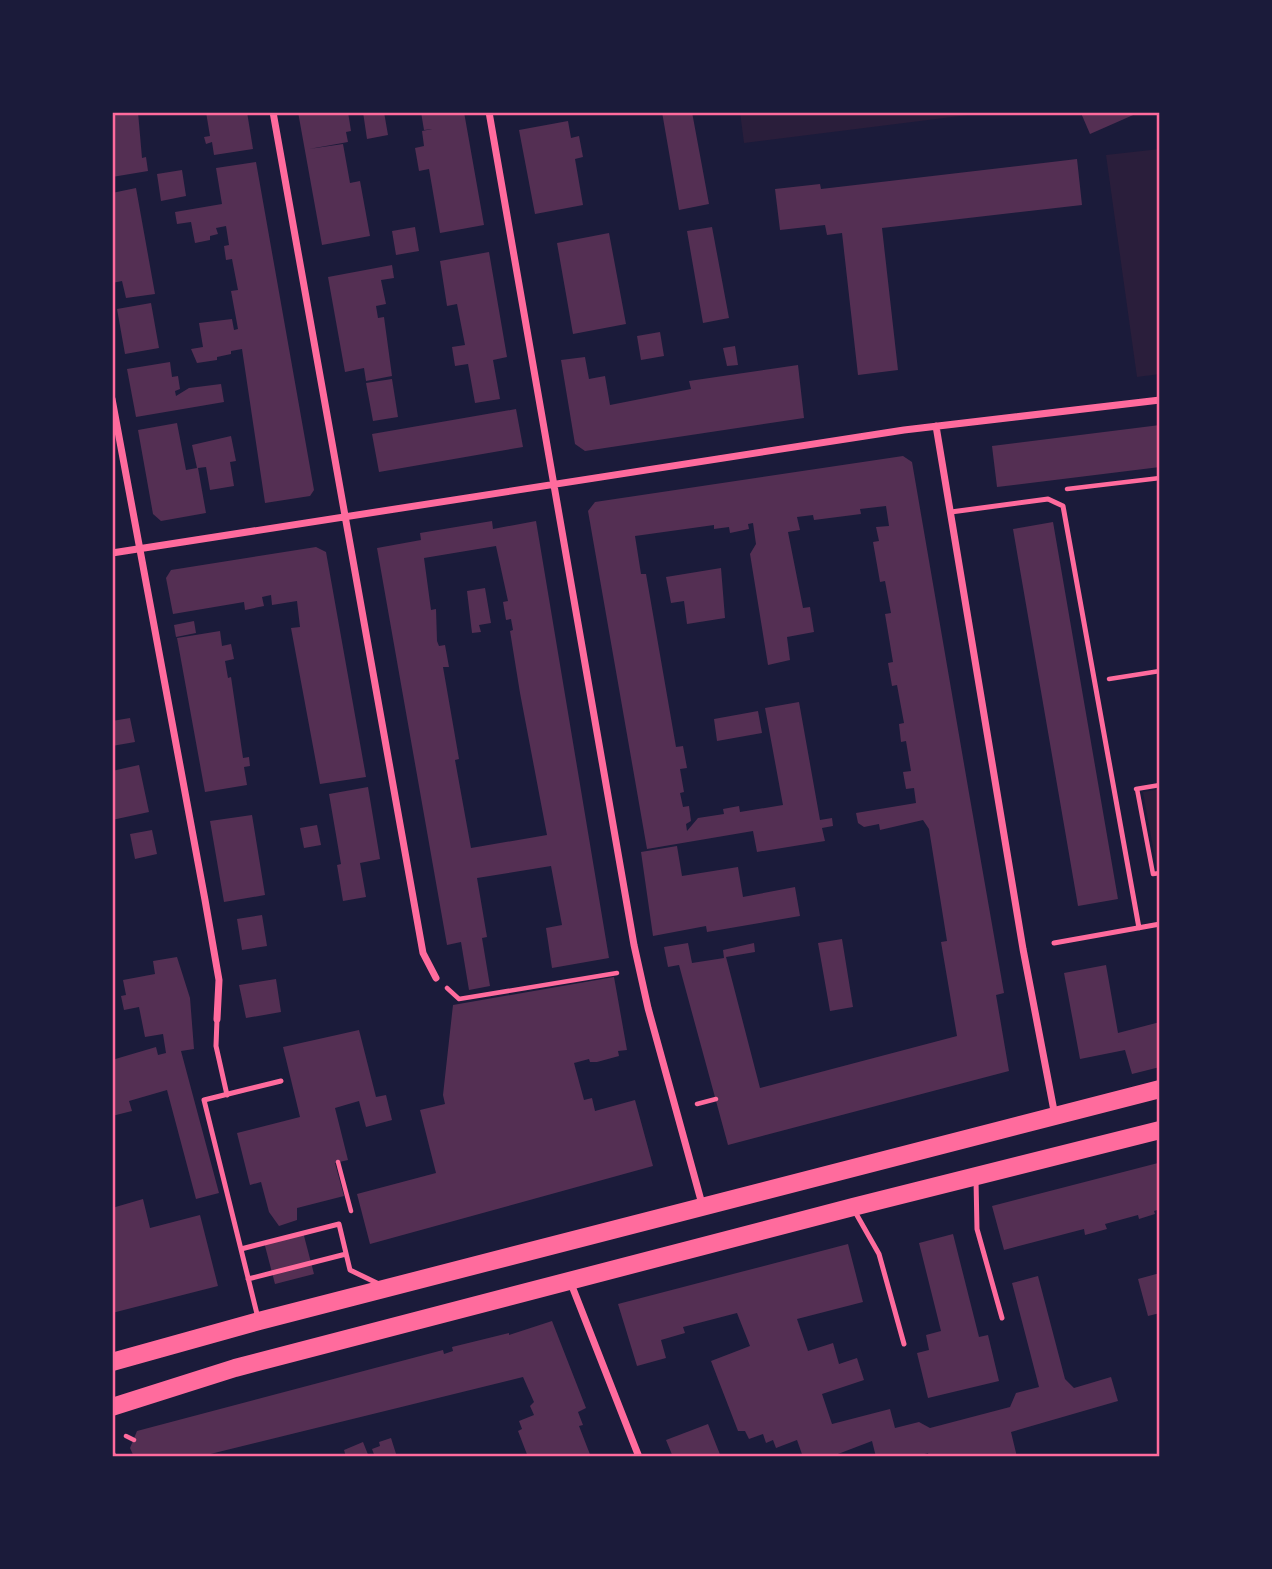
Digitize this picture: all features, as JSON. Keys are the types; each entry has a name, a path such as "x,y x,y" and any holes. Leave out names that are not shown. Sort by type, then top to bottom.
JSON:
{"main road":[{"path":"112,1362 259,1321 1160,1089"},
{"path":"112,1408 235,1368 1160,1130"}],"street":[{"path":"273,112 423,953 436,978"},
{"path":"489,112 634,945 648,1009 704,1208"},
{"path":"112,399 219,980 217,1019"},
{"path":"112,553 936,426 1160,400"},
{"path":"936,426 1023,949 1055,1117"},
{"path":"569,1280 639,1457"}],"lane":[{"path":"951,512 1048,499 1063,506 1139,928"},
{"path":"1055,943 1160,924"},
{"path":"217,1019 215,1046 227,1095"},
{"path":"259,1321 204,1100 281,1081"},
{"path":"976,1177 977,1229 1002,1318"},
{"path":"853,1207 879,1254 904,1344"},
{"path":"241,1249 339,1224 350,1270 389,1289"},
{"path":"248,1279 346,1254"}],"path":[{"path":"1094,681 1160,671"},
{"path":"1114,793 1160,785"},
{"path":"1137,789 1153,874 1160,873"},
{"path":"436,978 459,999 617,973"},
{"path":"697,1104 716,1099"},
{"path":"125,1436 134,1440"}],"shaded area":[{"path":"740,112 992,112 744,143"},
{"path":"1160,149 1160,374 1137,377 1106,155"},
{"path":"1160,789 1160,869 1157,869 1143,792"}],"building":[{"path":"112,112 138,112 142,158 146,157 148,171 112,177"},
{"path":"206,112 247,112 253,149 214,155 212,142 206,144 204,137 210,136"},
{"path":"298,112 348,112 351,131 346,132 348,142 309,149 343,144 350,183 360,181 370,236 322,245"},
{"path":"363,112 384,112 388,135 367,139"},
{"path":"421,112 464,112 484,225 440,233 429,169 419,171 415,148 424,146 422,131 432,129 424,130"},
{"path":"662,112 692,112 709,204 679,210"},
{"path":"1140,112 1090,134 1081,113"},
{"path":"568,121 571,138 579,136 583,157 575,159 583,205 535,214 519,130"},
{"path":"1077,159 1082,205 882,228 898,370 858,375 842,233 827,235 825,225 780,230 775,189 820,184 821,189"},
{"path":"256,162 314,490 310,496 265,503 242,349 217,357 217,360 197,363 191,349 203,347 199,323 232,319 234,330 238,329 231,291 238,290 232,259 226,260 224,246 229,245 226,226 216,228 218,234 210,236 210,240 195,243 191,222 177,224 175,212 222,204 216,168"},
{"path":"182,170 186,196 161,201 157,174"},
{"path":"136,188 155,294 126,298 122,281 112,283 112,193"},
{"path":"415,227 419,251 396,255 392,231"},
{"path":"712,227 729,318 703,323 687,231"},
{"path":"609,233 626,324 573,334 557,243"},
{"path":"489,252 507,357 493,360 500,399 475,403 468,364 455,366 452,347 465,345 457,304 447,306 440,261"},
{"path":"392,265 394,278 381,280 386,304 376,306 378,318 384,317 392,376 366,381 364,368 345,372 328,277"},
{"path":"151,303 159,348 125,354 117,309"},
{"path":"660,332 664,356 641,360 637,336"},
{"path":"735,346 738,365 727,366 723,348"},
{"path":"585,357 589,379 605,376 610,405 691,389 689,381 798,365 804,418 585,451 575,444 561,360"},
{"path":"170,362 172,377 178,376 180,389 175,391 176,396 189,388 221,384 224,402 136,417 127,369"},
{"path":"392,379 398,417 373,421 366,383"},
{"path":"516,409 523,447 379,472 372,434"},
{"path":"177,423 186,470 197,468 192,445 231,436 236,461 230,462 234,486 210,490 206,467 198,468 206,513 161,521 153,514 138,430"},
{"path":"1160,425 1160,467 997,487 992,446"},
{"path":"903,456 912,462 1004,993 996,995 1009,1071 728,1145 679,965 668,967 664,947 688,943 692,963 724,958 723,950 754,943 755,952 726,957 760,1088 957,1036 941,942 947,941 929,829 923,820 880,830 879,824 864,827 858,823 856,813 916,803 914,788 906,789 903,772 911,771 906,741 901,742 899,724 904,723 897,685 892,686 888,663 893,662 885,614 891,613 885,581 880,582 873,542 879,541 876,527 889,526 886,506 860,509 861,514 814,520 813,515 797,517 800,530 788,532 803,608 810,607 814,632 787,637 790,660 768,665 750,554 756,544 753,523 748,524 749,529 730,533 729,527 714,529 714,525 635,536 641,574 646,574 676,747 683,746 687,768 680,769 684,792 680,793 683,807 689,806 691,821 686,824 687,831 698,818 724,814 723,809 739,806 740,812 783,805 765,708 799,702 820,820 832,818 833,826 822,828 825,841 757,852 753,831 647,849 588,511 595,502"},
{"path":"492,521 493,529 536,521 609,958 552,968 546,928 562,925 551,866 477,878 487,937 482,938 490,986 469,990 461,942 447,945 377,548 421,540 420,533","holes":["496,546 508,601 503,602 506,620 511,619 513,630 510,631 520,693 547,835 471,848 455,760 459,759 443,667 449,667 445,645 439,646 437,641 436,609 431,610 424,558"]},
{"path":"1053,522 1118,899 1078,906 1013,529"},
{"path":"316,547 326,552 366,777 320,784 291,628 300,627 297,601 272,605 271,595 262,597 264,606 245,610 244,602 173,614 166,578 171,570"},
{"path":"721,568 725,618 687,624 684,601 671,603 666,577"},
{"path":"485,588 491,623 479,625 481,632 472,633 467,591"},
{"path":"194,621 196,633 176,637 174,625"},
{"path":"220,631 222,646 231,644 234,659 225,661 228,678 231,677 243,758 249,757 250,766 244,767 247,785 205,792 177,638"},
{"path":"758,711 762,733 717,741 714,719"},
{"path":"130,718 135,742 112,746 112,721"},
{"path":"139,765 149,812 112,820 112,771"},
{"path":"368,787 380,859 360,863 366,897 343,901 337,865 341,864 329,794"},
{"path":"252,815 265,895 224,902 210,821"},
{"path":"317,825 321,845 304,848 300,828"},
{"path":"152,830 157,854 135,859 130,834"},
{"path":"677,846 682,876 738,867 743,897 795,887 800,916 707,932 706,926 653,936 641,852"},
{"path":"262,915 267,946 242,950 237,919"},
{"path":"842,939 853,1007 830,1011 818,943"},
{"path":"177,957 190,998 194,1049 181,1051 219,1193 196,1199 167,1090 129,1101 132,1111 112,1116 112,1060 156,1047 158,1055 166,1053 163,1034 145,1037 139,1007 124,1010 121,996 126,995 123,980 155,974 153,961"},
{"path":"1106,965 1118,1033 1160,1022 1160,1067 1132,1074 1125,1050 1080,1059 1064,973"},
{"path":"614,977 627,1050 618,1051 619,1056 597,1062 590,1062 589,1059 574,1063 584,1100 592,1098 595,1111 635,1100 653,1166 370,1244 357,1194 436,1173 420,1110 445,1104 443,1095 453,1005"},
{"path":"276,979 281,1012 246,1018 239,985"},
{"path":"359,1030 376,1097 386,1095 392,1120 366,1127 359,1101 335,1108 348,1160 335,1163 344,1196 297,1208 297,1220 279,1226 269,1212 261,1182 250,1185 237,1133 300,1117 283,1047"},
{"path":"1158,1163 1160,1209 1154,1211 1155,1214 1139,1219 1138,1215 1105,1224 1107,1229 1085,1235 1084,1229 1004,1250 992,1206"},
{"path":"143,1199 150,1228 200,1215 218,1286 112,1313 112,1208"},
{"path":"303,1232 314,1274 275,1284 264,1242"},
{"path":"953,1234 979,1337 988,1335 999,1381 928,1398 917,1353 929,1350 926,1335 941,1331 919,1243"},
{"path":"848,1244 863,1302 797,1319 808,1351 833,1343 839,1364 857,1358 864,1380 822,1394 832,1424 890,1409 895,1428 919,1422 930,1428 1010,1407 1016,1393 1039,1387 1012,1283 1038,1276 1065,1379 1074,1388 1111,1377 1118,1401 1011,1432 1017,1457 929,1457 928,1453 914,1457 876,1457 872,1441 830,1457 803,1457 797,1440 776,1448 773,1440 766,1443 763,1434 749,1439 745,1431 738,1431 711,1361 750,1346 737,1313 683,1327 685,1333 661,1340 666,1358 637,1366 618,1304"},
{"path":"1160,1273 1160,1313 1148,1316 1138,1279"},
{"path":"552,1321 586,1408 578,1412 583,1425 579,1426 591,1457 528,1457 518,1431 522,1429 519,1421 534,1415 530,1406 534,1402 523,1377 198,1457 134,1457 130,1448 137,1431 443,1350 444,1354 453,1351 452,1347 509,1335"},
{"path":"708,1424 721,1457 673,1457 666,1440"},
{"path":"391,1438 397,1457 375,1457 372,1449 380,1446 379,1442"},
{"path":"363,1442 369,1457 346,1457 344,1450"}]}
